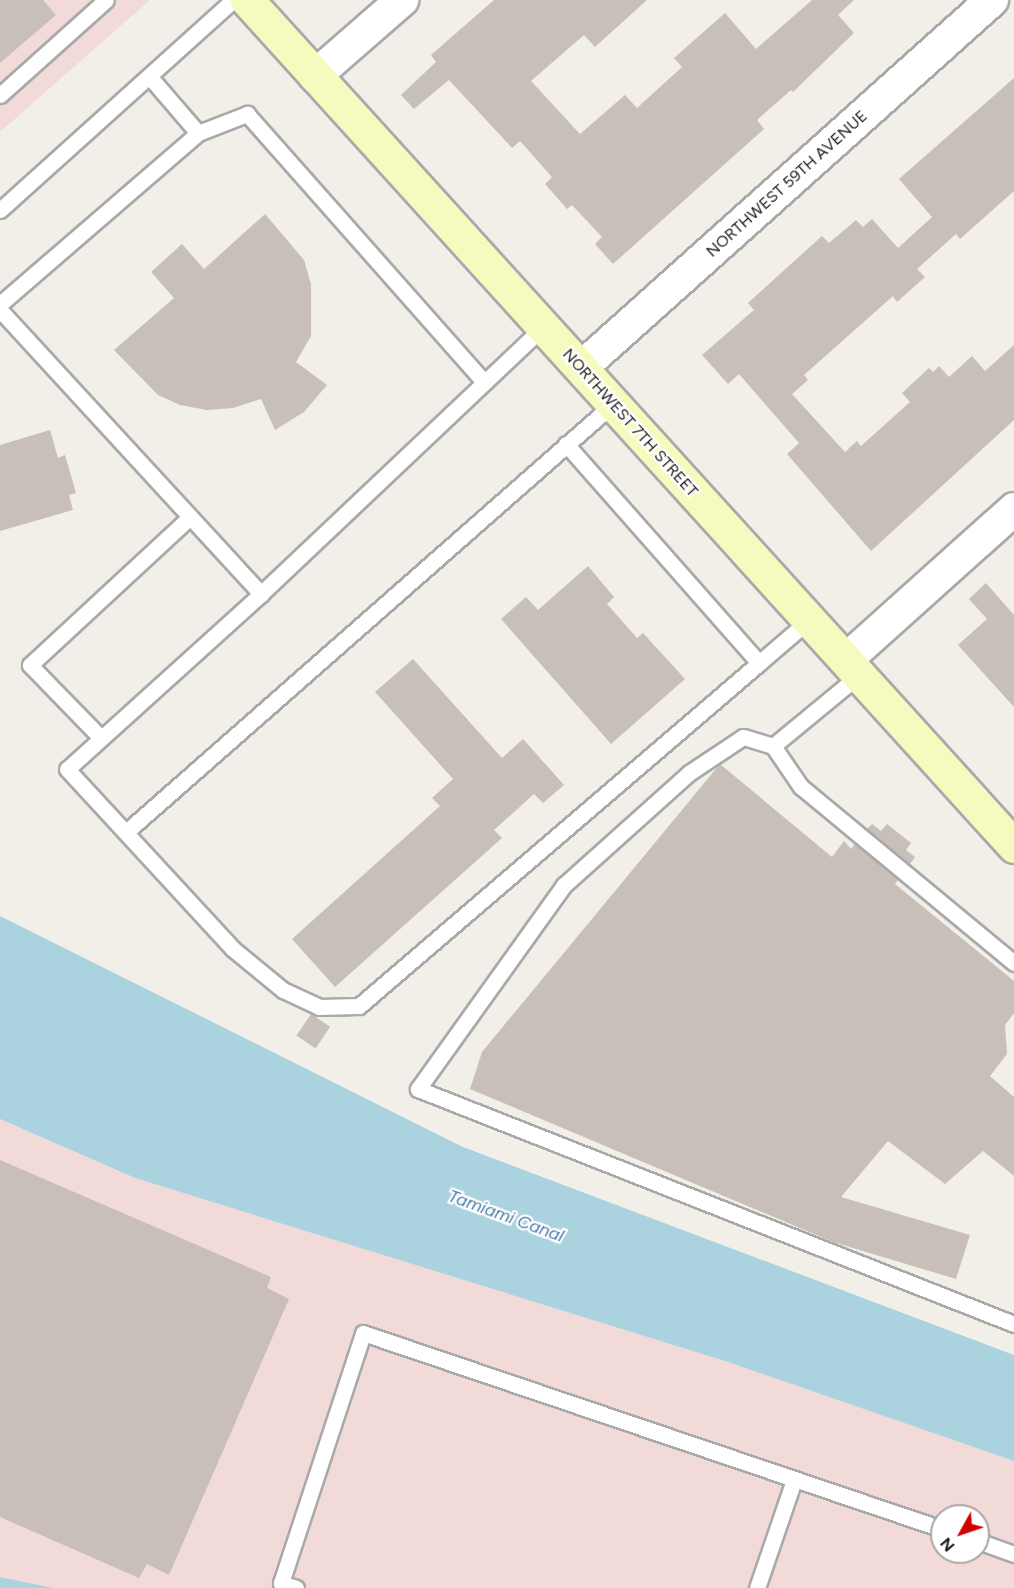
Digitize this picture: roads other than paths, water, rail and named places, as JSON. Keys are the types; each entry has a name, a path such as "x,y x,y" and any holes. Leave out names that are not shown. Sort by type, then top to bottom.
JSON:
{"main road":[{"name":"NORTHWEST 7TH STREET","path":"247,0 1014,846"}],"street":[{"path":"315,76 402,0"},
{"name":"NORTHWEST 59TH AVENUE","path":"581,368 992,0"},
{"path":"852,667 1014,509"}],"lane":[{"path":"0,95 106,0"},
{"path":"0,210 233,0"},
{"path":"149,76 198,133"},
{"path":"0,304 198,133 247,114 483,382"},
{"path":"0,310 261,594"},
{"path":"543,327 261,594 67,770 233,949 283,990 319,1007 359,1006 809,620"},
{"path":"126,832 613,404"},
{"path":"566,444 759,663"},
{"path":"101,738 30,665 190,517"},
{"path":"773,746 852,667"},
{"path":"1014,963 801,787 773,746 742,737 689,773 564,885 418,1089 1014,1324"},
{"path":"296,1588 281,1583 363,1334 930,1525"},
{"path":"757,1588 794,1480"},
{"path":"990,1545 1014,1554"}],"water":[{"name":"Tamiami Canal","path":"0,916 463,1147 1014,1355 1014,1461 728,1362 135,1178 0,1119"},
{"path":"0,1577 54,1588 0,1588"}]}
